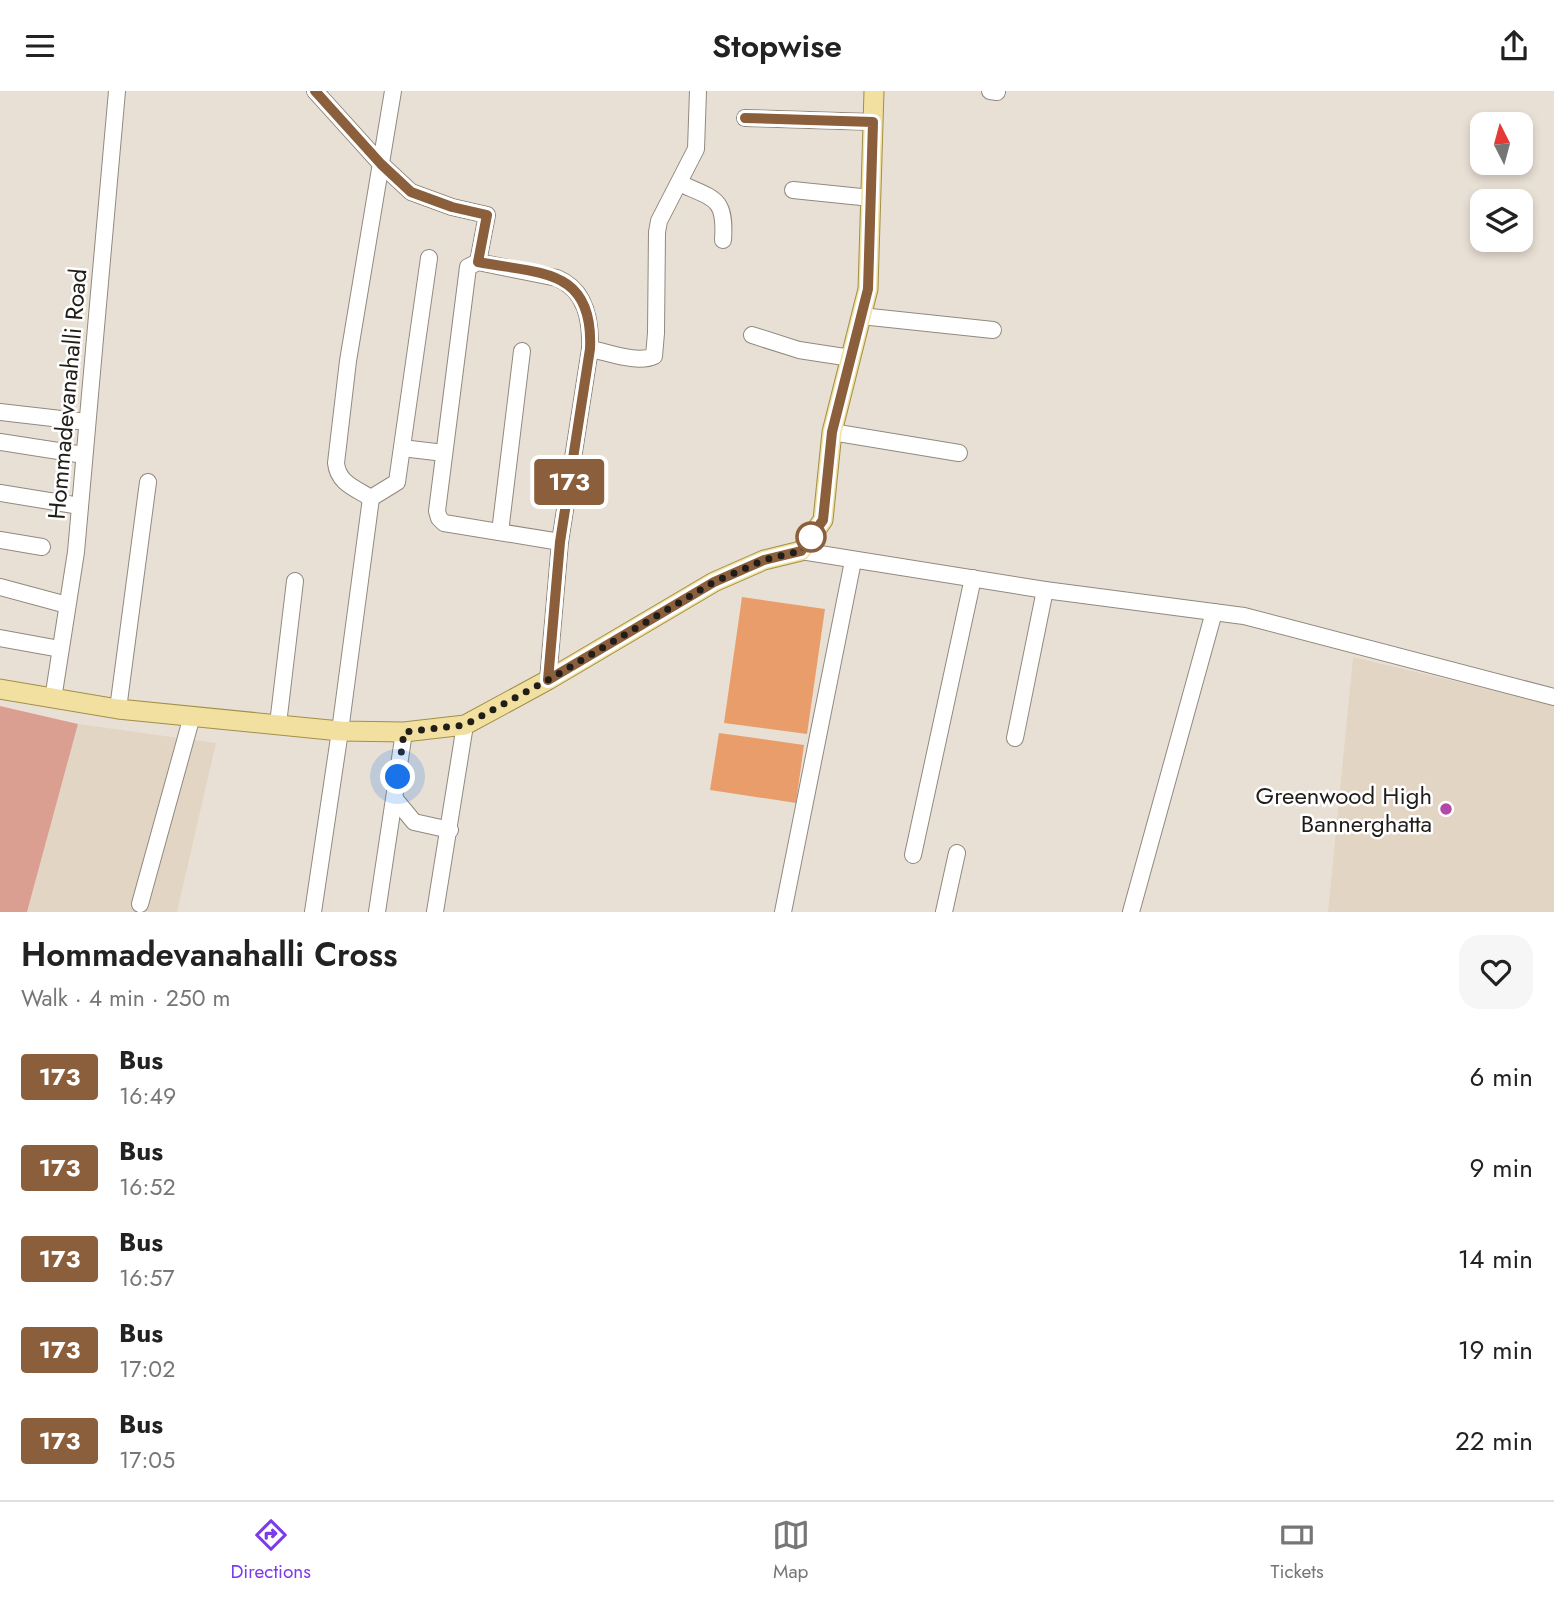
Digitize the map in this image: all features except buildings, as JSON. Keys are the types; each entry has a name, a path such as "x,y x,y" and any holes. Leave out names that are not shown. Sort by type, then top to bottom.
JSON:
{"main road":[{"path":"0,689 118,709 340,731 404,732 465,725 548,680 714,582 764,560 801,551 823,520 832,432 868,289 874,91"}],"street":[{"name":"Hommadevanahalli Road","path":"53,699 80,506 117,91"},
{"path":"315,91 381,164 411,192 452,207 487,215 478,262"},
{"path":"371,498 342,481 337,473 336,463 348,361 393,91"},
{"path":"590,349 636,358 648,359 654,356 657,232 659,221 696,149 698,91"},
{"path":"990,91 997,92"},
{"path":"745,118 873,122"},
{"path":"679,183 712,198 721,207 723,240"},
{"path":"793,190 871,198"},
{"path":"371,498 397,482 429,258"},
{"path":"548,680 560,542 591,333 584,304 567,282 478,262 468,267 437,511 439,518 444,523 560,542"},
{"path":"861,316 993,330"},
{"path":"752,335 799,350 851,358"},
{"path":"500,531 522,351"},
{"path":"0,412 87,422"},
{"path":"40,448 43,417"},
{"path":"832,432 959,453"},
{"path":"0,442 84,455"},
{"path":"402,448 444,453"},
{"path":"118,709 148,482"},
{"path":"0,493 80,506"},
{"path":"313,912 371,498"},
{"path":"0,540 42,548"},
{"path":"801,551 1045,590 1244,616 1554,697"},
{"path":"783,912 853,561"},
{"path":"913,855 973,578"},
{"path":"278,724 295,581"},
{"path":"0,587 67,605"},
{"path":"1015,738 1045,590"},
{"path":"1132,912 1214,612"},
{"path":"0,638 60,649"},
{"path":"141,904 192,716"},
{"path":"435,912 465,725"},
{"path":"377,912 404,732"},
{"path":"395,799 414,822 450,830"},
{"path":"944,912 957,853"}],"shaded area":[{"name":"Greenwood High Bannerghatta","path":"1353,657 1554,705 1554,912 1328,912"},
{"path":"0,706 78,724 27,912 0,912"},
{"path":"78,724 216,743 177,912 27,912"}],"bus line":[{"name":"173","path":"315,91 381,164 411,192 452,207 487,215 478,262 567,282 584,304 591,333 590,349 560,542 548,680 714,582 764,560 801,551 823,520 832,432 868,289 873,122 745,118"}],"place":[{"name":"Greenwood High Bannerghatta","path":"1446,809"}],"route":[{"path":"398,777 404,732 465,725 548,680 714,582 764,560 801,551 811,537"}]}
